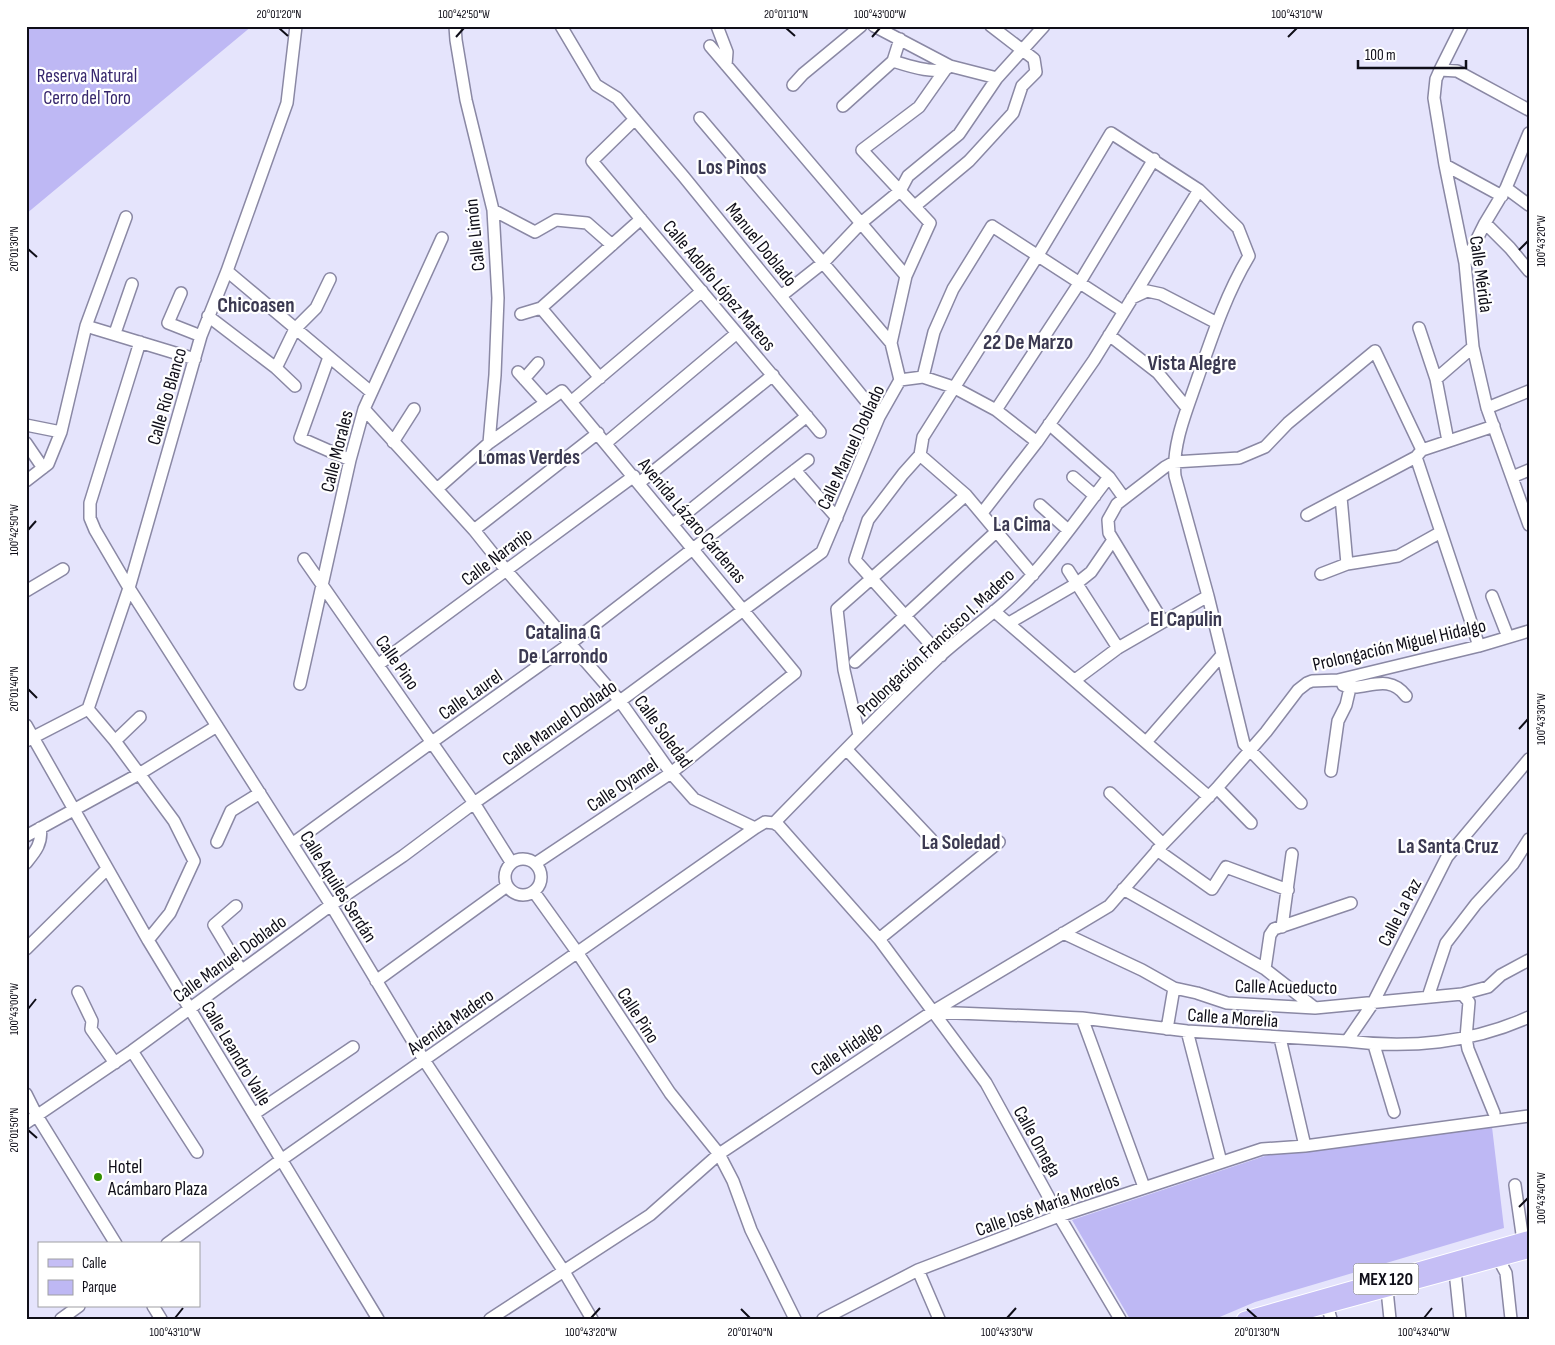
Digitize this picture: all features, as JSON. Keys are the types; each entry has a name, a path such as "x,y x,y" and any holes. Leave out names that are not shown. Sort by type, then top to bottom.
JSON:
{"main road":[{"name":"MEX 120","path":"1280,1319 1499,1260 1526,1245"},
{"name":"MEX 120","path":"1244,1319 1326,1307 1526,1245"}],"street":[{"name":"Calle Río Blanco","path":"88,709 129,588 196,359 201,336 227,272 287,103 296,26"},
{"name":"Calle Limón","path":"455,26 466,100 493,210 498,298 495,375 489,443"},
{"name":"Manuel Doblado","path":"561,26 596,85 617,98 635,119 879,417"},
{"path":"717,26 726,52 726,65"},
{"path":"794,85 803,74 861,26"},
{"path":"875,26 947,68"},
{"path":"947,68 920,107 862,150 916,206 969,161 1013,113 1022,86 1036,72 1034,59 990,26"},
{"path":"781,296 824,262 861,223 900,191 908,176 959,134 997,78 1044,26"},
{"name":"Calle Mérida","path":"1462,26 1436,80 1434,98 1445,165 1465,263 1473,347 1487,408 1512,477 1526,508 1529,525"},
{"path":"843,106 893,61 900,39"},
{"path":"710,46 906,276"},
{"path":"893,61 920,69 947,68 997,78"},
{"path":"1440,70 1457,71 1529,110"},
{"path":"700,118 892,344"},
{"name":"Calle Adolfo López Mateos","path":"635,119 592,161 820,432"},
{"path":"941,656 855,560 868,520 920,455 923,437 1038,255 1111,133 1154,159 1199,190 1238,228 1249,256 1237,277 1217,322 1169,464 1175,476 1208,596 1221,656 1244,744 1301,803"},
{"path":"1465,263 1485,223 1504,192 1529,134"},
{"path":"996,410 1080,282 1154,159"},
{"path":"1445,165 1529,204"},
{"path":"982,513 1037,442 1094,360 1199,190"},
{"name":"Calle Manuel Doblado","path":"26,1123 132,1051 241,970 620,701 822,552 879,417 902,380 892,344 906,276 930,223 916,206"},
{"path":"493,210 535,232 556,220 587,223 612,245"},
{"path":"26,481 48,464 61,432 86,326 126,217"},
{"path":"521,314 542,308 641,219"},
{"path":"1485,223 1510,248 1529,271"},
{"path":"921,378 934,332 953,289 992,226 1123,311"},
{"name":"Calle Morales","path":"300,684 350,460 364,409 442,238"},
{"path":"227,272 371,392"},
{"path":"276,368 295,329 316,308 330,279"},
{"path":"115,333 132,284"},
{"path":"572,402 702,291"},
{"path":"1132,298 1147,291 1161,294 1217,322"},
{"path":"181,293 168,323 201,336"},
{"path":"542,308 600,378"},
{"path":"208,316 276,368 295,386"},
{"path":"86,326 115,333 196,359"},
{"path":"1419,328 1436,378 1448,441"},
{"path":"606,443 737,333"},
{"path":"1109,335 1158,373 1187,408"},
{"name":"Calle Aquiles Serdán","path":"140,342 90,503 90,518 95,530 129,588 331,906 424,1060 563,1270 592,1319"},
{"path":"1436,378 1473,347"},
{"path":"1164,622 1109,533 1108,520 1117,504 1169,464 1239,458 1265,447 1288,424 1375,351 1419,453 1441,532 1479,646"},
{"path":"329,357 300,438 350,460"},
{"path":"437,489 489,443 545,402 521,376 538,363"},
{"name":"Calle Naranjo","path":"378,664 506,570 636,479 773,375"},
{"path":"902,380 921,378 954,387 996,410 1037,442"},
{"name":"Avenida Lázaro Cárdenas","path":"545,402 562,391 795,673"},
{"path":"1487,408 1529,391"},
{"name":"Calle Soledad","path":"364,409 474,530 506,570 620,701 671,773 694,799 755,828"},
{"path":"393,442 414,409"},
{"path":"673,524 807,416"},
{"path":"1049,424 1109,478 1124,498"},
{"path":"26,425 61,432"},
{"path":"1307,514 1419,453 1494,426"},
{"path":"474,530 598,433"},
{"path":"26,443 43,468"},
{"path":"920,455 966,495 1033,575"},
{"name":"Calle Laurel","path":"292,844 571,644 808,460"},
{"path":"795,470 837,518"},
{"path":"1512,477 1529,470"},
{"path":"1073,477 1095,496"},
{"name":"Prolongación Francisco I. Madero","path":"774,823 847,750 859,735 941,656 1033,575 1109,478"},
{"path":"859,735 844,670 837,609 966,495"},
{"path":"1341,497 1347,564"},
{"path":"1040,505 1068,530"},
{"path":"854,662 997,531"},
{"path":"1321,574 1347,564 1398,556 1441,532"},
{"path":"1009,624 1076,584 1091,572 1113,540"},
{"name":"Calle Pino","path":"304,559 474,803 511,862"},
{"path":"26,591 63,569"},
{"path":"1068,570 1118,648"},
{"path":"1075,680 1118,648 1208,596"},
{"path":"1492,596 1508,637"},
{"path":"994,611 1147,741 1251,822"},
{"name":"Prolongación Miguel Hidalgo","path":"1213,792 1250,750 1298,690 1307,683 1312,681 1338,680 1479,646 1529,631"},
{"path":"1147,741 1221,656"},
{"name":"Calle Oyamel","path":"536,864 671,773 795,673"},
{"path":"1338,680 1350,688 1384,683 1401,689 1406,696"},
{"path":"1331,771 1338,722 1346,705 1350,688"},
{"path":"30,739 88,709 116,741 174,821 194,861 170,913 148,940"},
{"path":"116,741 140,717"},
{"name":"Calle Leandro Valle","path":"26,725 30,739 148,940 378,1319"},
{"path":"26,836 139,774 217,726"},
{"path":"847,750 931,839"},
{"name":"Calle La Paz","path":"1347,1041 1373,1003 1447,857 1529,760"},
{"name":"Calle Hidalgo","path":"490,1319 650,1215 719,1154 932,1012 1108,906 1160,847 1213,792"},
{"path":"216,842 231,811 260,793"},
{"path":"1110,793 1160,847 1212,888 1226,867 1288,890"},
{"path":"755,828 765,822 774,823 779,826 879,939 932,1012"},
{"path":"26,863 35,852 41,836 40,828"},
{"name":"Avenida Madero","path":"170,1242 281,1160 755,828"},
{"path":"1428,997 1446,943 1476,904 1513,864 1529,839"},
{"path":"879,939 999,842"},
{"path":"1278,928 1288,890 1292,854"},
{"path":"524,858 536,864 542,878 534,892 520,895 507,886 505,873 511,862 524,858"},
{"path":"26,949 108,869"},
{"path":"376,981 507,886"},
{"path":"1123,889 1265,969 1314,1008"},
{"name":"Calle Pino","path":"534,892 577,952 670,1093 719,1154 733,1181 751,1230 795,1319"},
{"path":"1265,969 1270,935 1278,928 1351,903"},
{"path":"236,906 214,925 241,970"},
{"name":"Calle Acueducto","path":"1062,933 1142,970 1174,988 1227,1003 1314,1008 1462,994 1488,987 1500,975 1529,960"},
{"path":"1167,1029 1174,988"},
{"path":"78,992 92,1021 92,1029 115,1063"},
{"path":"1462,994 1469,1002 1466,1038 1468,1049 1494,1113"},
{"name":"Calle a Morelia","path":"932,1012 1082,1018 1187,1031 1347,1041 1374,1045 1424,1044 1466,1038 1507,1027 1529,1017"},
{"name":"Calle Omega","path":"932,1012 986,1083 1059,1216 1120,1319"},
{"path":"1082,1018 1144,1187"},
{"path":"1187,1031 1221,1162"},
{"path":"1280,1038 1304,1143"},
{"path":"1374,1045 1394,1112"},
{"path":"254,1114 353,1047"},
{"path":"132,1051 197,1152"},
{"path":"26,1094 37,1116 115,1242"},
{"name":"Calle José María Morelos","path":"823,1319 918,1270 1059,1216 1262,1149 1292,1147 1304,1143 1529,1108"},
{"name":"Calle José María Morelos","path":"1304,1143 1529,1116"},
{"path":"1515,1186 1526,1245"},
{"path":"1499,1260 1506,1273 1511,1319"},
{"path":"918,1270 939,1319"},
{"path":"1454,1271 1460,1319"},
{"path":"1387,1290 1390,1319"},
{"path":"61,1319 76,1308"}],"green space":[{"name":"Reserva Natural Cerro del Toro","path":"26,26 252,26 26,214"},
{"path":"1492,1127 1504,1228 1255,1302 1215,1319 1130,1319 1072,1220 1271,1154"}],"place":[{"name":"Hotel Acámbaro Plaza","path":"98,1177"}],"district":[{"name":"Los Pinos","path":"732,167"},
{"name":"Chicoasen","path":"256,305"},
{"name":"22 De Marzo","path":"1028,342"},
{"name":"Vista Alegre","path":"1192,363"},
{"name":"Lomas Verdes","path":"529,457"},
{"name":"La Cima","path":"1022,524"},
{"name":"El Capulin","path":"1186,619"},
{"name":"Catalina G De Larrondo","path":"563,644"},
{"name":"La Soledad","path":"961,842"},
{"name":"La Santa Cruz","path":"1448,846"}]}
